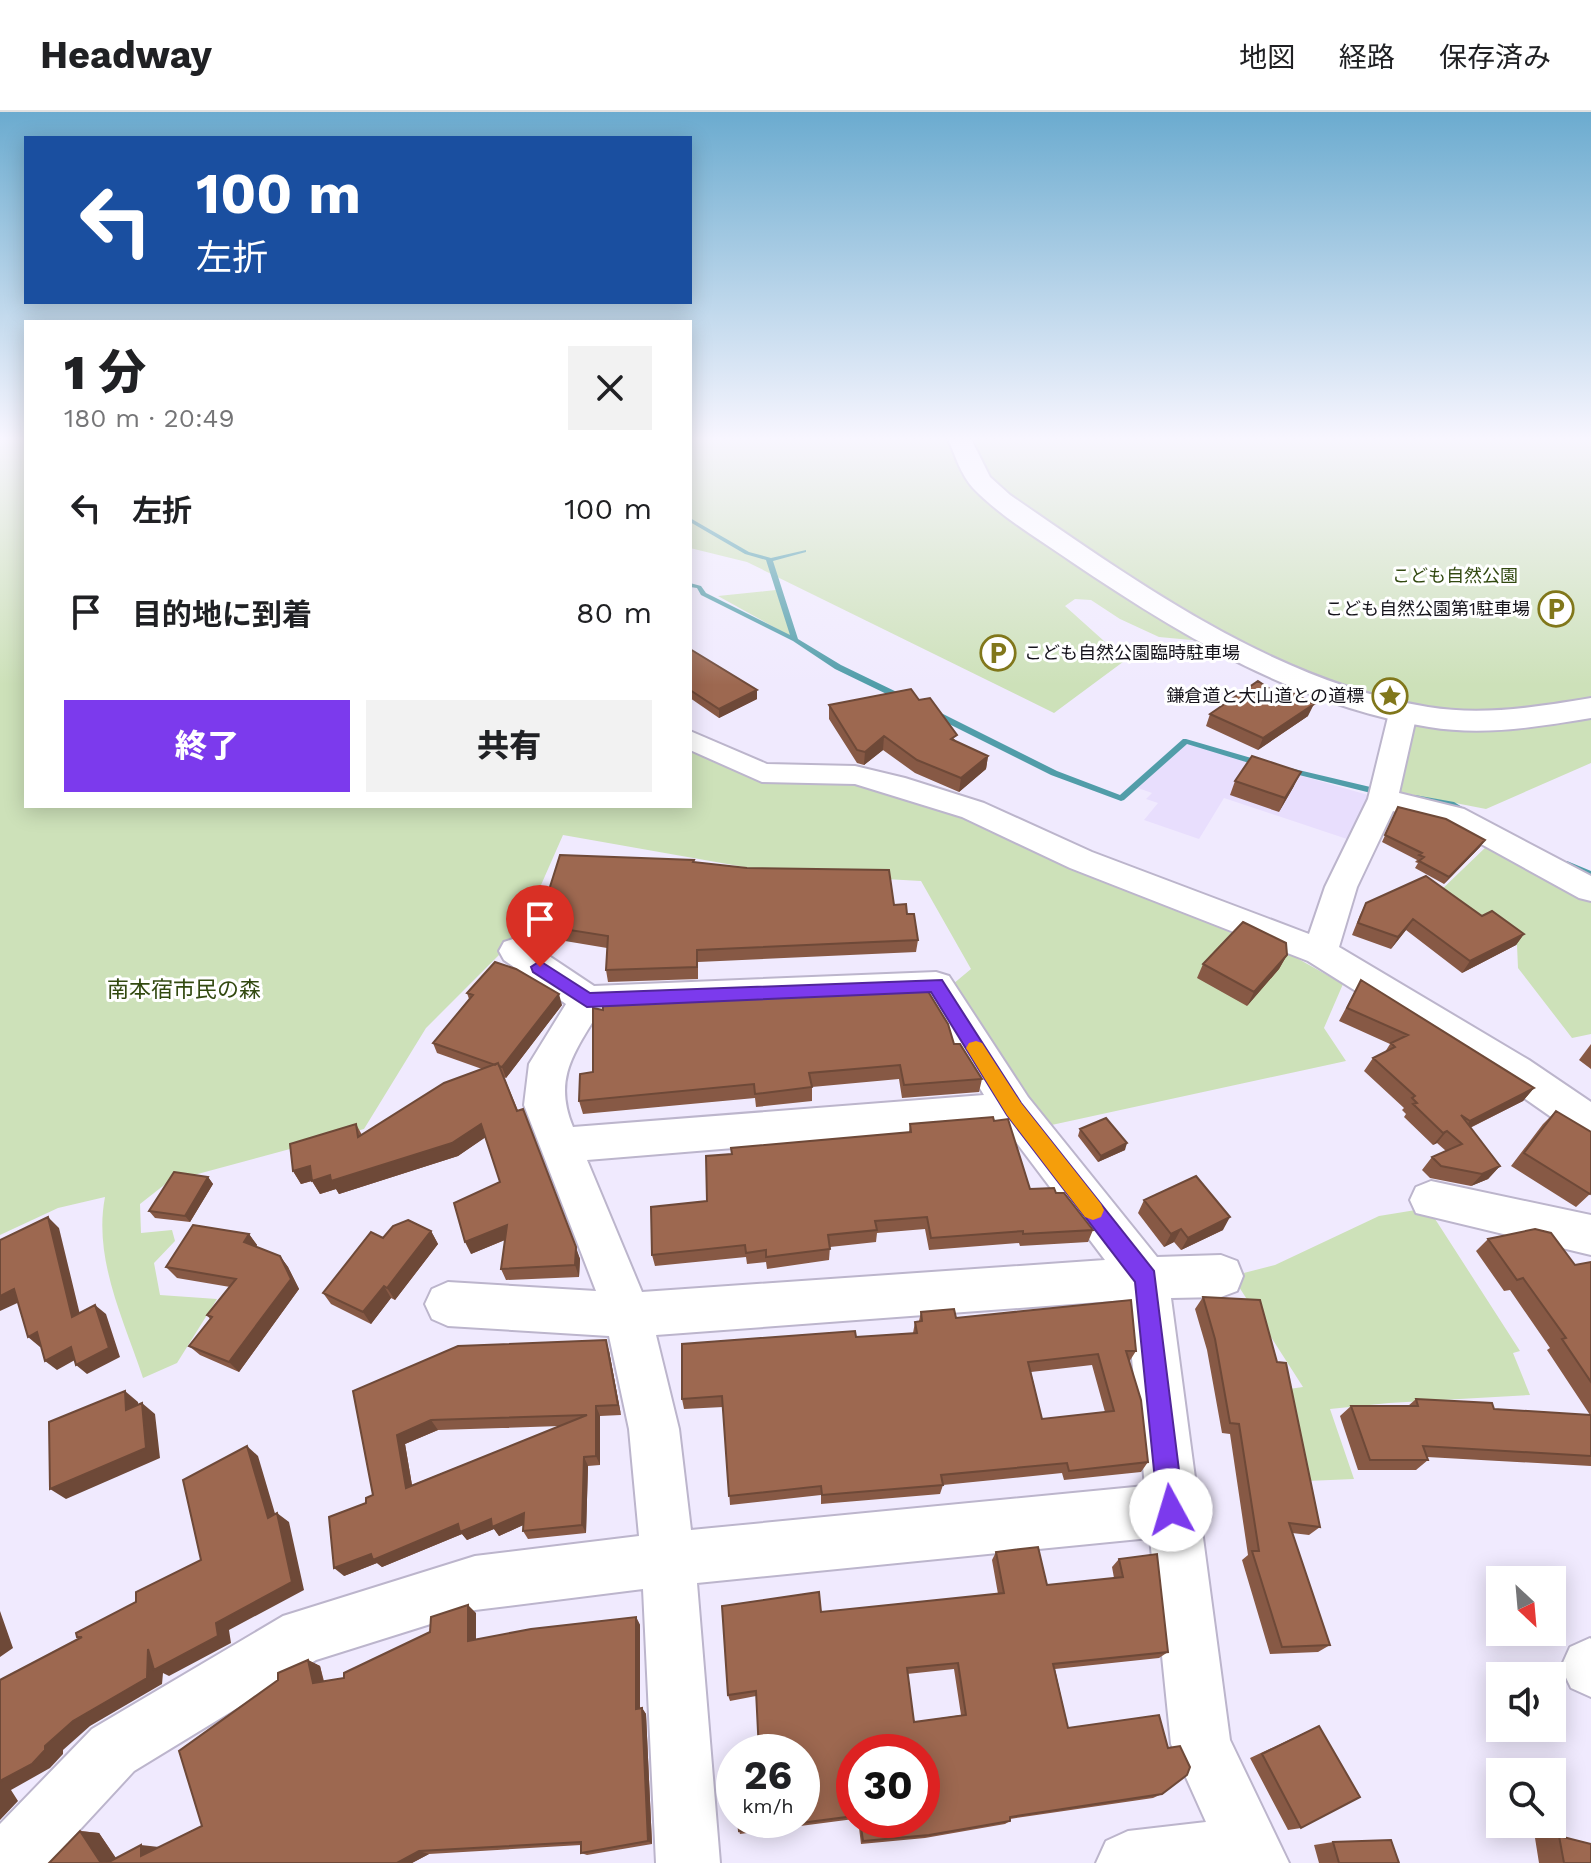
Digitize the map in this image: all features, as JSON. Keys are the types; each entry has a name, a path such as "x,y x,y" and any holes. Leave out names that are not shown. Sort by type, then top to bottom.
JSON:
{"street":[{"path":"1031,521 1163,612 1288,675 1341,695 1403,713 1461,721 1509,722 1556,717 1591,708"},
{"path":"1320,952 1341,887 1385,793 1403,713"},
{"path":"692,740 762,773 855,775 894,784 960,806 1081,860 1320,952 1515,1071 1591,1123"},
{"path":"1385,793 1453,816 1591,890"},
{"path":"516,951 587,1000 936,985 1014,1109 1146,1278 1201,1744 1254,1855 1128,1863"},
{"path":"587,1000 548,1064 544,1105 628,1315 654,1429 668,1559 688,1863"},
{"path":"558,1145 1014,1109"},
{"path":"1431,1200 1591,1235"},
{"path":"448,1304 628,1315 1146,1278 1221,1276"},
{"path":"6,1863 113,1750 303,1636 475,1583 668,1559 1171,1510"}],"shaded area":[{"path":"1187,743 1368,795 1350,840 1224,798 1199,839 1144,820 1158,803 1146,799 1152,793 1138,788"}],"green space":[{"name":"南本宿市民の森","path":"0,521 24,521 24,808 692,808 692,746 759,778 857,781 969,812 1247,930 1343,984 1324,1028 1346,1061 1047,1126 953,984 971,969 921,881 778,873 563,835 519,935 426,1028 364,1129 168,1182 140,1204 141,1233 172,1230 175,1241 154,1263 160,1295 217,1299 177,1363 143,1378 119,1312 107,1266 102,1220 105,1197 58,1208 0,1235"},
{"name":"こども自然公園","path":"692,521 1591,521 1591,763 1486,809 1399,792 1414,732 1401,701 1202,641 1159,637 1120,619 1091,600 1075,599 1065,606 1114,650 1131,656 1054,713 747,562 692,548"},
{"path":"776,590 792,637 718,596"},
{"path":"1487,846 1591,902 1591,1034 1572,1038 1518,968 1517,945 1466,908 1438,893"},
{"path":"1428,1208 1520,1351 1513,1353 1530,1395 1330,1409 1354,1479 1307,1481 1289,1389 1303,1387 1232,1276 1275,1265 1379,1216"}],"building":[{"path":"692,650 757,690 719,709 692,691"},
{"path":"1258,681 1279,695 1287,690 1314,704 1263,738 1210,714"},
{"path":"911,689 919,700 930,698 957,735 951,739 988,756 961,778 917,760 884,736 865,752 857,750 829,705"},
{"path":"1252,756 1301,772 1285,798 1235,781"},
{"path":"1398,807 1446,819 1485,840 1449,877 1419,861 1424,857 1419,855 1422,853 1385,835"},
{"path":"560,855 694,860 747,868 889,870 894,905 906,904 907,914 914,914 918,940 697,950 697,967 606,970 608,936 538,925"},
{"path":"1426,876 1482,916 1492,911 1524,934 1470,961 1413,919 1398,937 1358,923 1366,903"},
{"path":"1243,922 1286,943 1287,955 1254,992 1203,964"},
{"path":"495,962 516,969 559,994 502,1067 498,1063 495,1065 433,1043 473,995 467,993"},
{"path":"1361,980 1534,1088 1470,1121 1461,1115 1500,1166 1482,1174 1441,1166 1432,1157 1462,1144 1447,1131 1443,1133 1413,1104 1417,1103 1412,1098 1415,1096 1373,1058 1395,1047 1391,1043 1408,1035 1347,1008"},
{"path":"926,988 948,1024 954,1044 960,1044 982,1079 904,1085 900,1065 809,1073 812,1087 755,1094 754,1084 579,1101 580,1074 593,1072 593,1008 603,1010 603,1002 728,999"},
{"path":"498,1063 517,1111 523,1109 576,1247 575,1265 501,1269 507,1225 465,1242 454,1203 500,1182 481,1124 452,1143 331,1181 330,1175 312,1181 310,1166 293,1171 290,1144 356,1124 358,1137 444,1083"},
{"path":"1556,1111 1591,1132 1590,1194 1524,1153"},
{"path":"993,1117 994,1121 1008,1119 1030,1189 1054,1188 1056,1193 1064,1193 1093,1230 1023,1234 1023,1231 931,1238 927,1217 875,1221 877,1230 828,1235 830,1249 766,1257 766,1250 746,1253 745,1245 652,1255 651,1207 707,1201 706,1156 732,1154 731,1148 911,1132 910,1124"},
{"path":"1106,1118 1127,1143 1101,1156 1080,1129"},
{"path":"174,1172 208,1177 185,1216 149,1211"},
{"path":"1196,1176 1230,1217 1188,1238 1181,1229 1171,1234 1144,1200"},
{"path":"48,1217 72,1317 95,1305 109,1348 76,1365 71,1347 45,1361 37,1332 28,1337 14,1289 0,1296 0,1240"},
{"path":"408,1220 431,1231 387,1288 384,1286 363,1312 323,1293 371,1232 383,1238 393,1226"},
{"path":"193,1225 249,1234 244,1242 280,1256 291,1279 229,1362 189,1346 212,1317 207,1315 236,1279 166,1267"},
{"path":"1535,1229 1551,1233 1575,1265 1591,1262 1591,1382 1562,1339 1566,1338 1523,1278 1517,1280 1488,1239"},
{"path":"1203,1297 1260,1300 1277,1362 1286,1363 1320,1527 1289,1523 1330,1645 1282,1647 1252,1551 1259,1551 1239,1424 1230,1423 1215,1339"},
{"path":"1131,1300 1136,1351 1126,1351 1141,1400 1148,1462 1069,1471 1067,1463 941,1475 943,1485 822,1495 821,1486 729,1496 722,1396 682,1399 682,1344 855,1331 856,1337 917,1333 915,1322 922,1321 921,1312 954,1309 956,1318","holes":["1098,1354 1114,1411 1042,1419 1028,1362"]},
{"path":"606,1340 618,1405 596,1406 596,1456 584,1457 582,1525 523,1531 524,1513 492,1527 491,1519 460,1532 458,1524 373,1560 371,1554 334,1568 329,1517 366,1503 366,1498 373,1495 353,1391 458,1346","holes":["587,1415 406,1488 397,1435 431,1420"]},
{"path":"125,1391 126,1410 142,1403 146,1448 50,1489 49,1422"},
{"path":"1416,1399 1492,1403 1494,1409 1591,1415 1591,1456 1423,1446 1428,1460 1370,1460 1351,1406 1418,1406"},
{"path":"247,1446 268,1518 277,1513 292,1582 216,1623 218,1636 154,1670 148,1649 147,1678 73,1721 45,1746 32,1764 0,1781 0,1680 82,1637 77,1637 76,1633 136,1602 136,1592 201,1560 183,1480"},
{"path":"1038,1547 1047,1585 1123,1577 1119,1559 1157,1554 1168,1652 1053,1664 1068,1728 1159,1715 1168,1748 1180,1746 1190,1767 1187,1775 1162,1794 1010,1817 1010,1821 940,1833 940,1734 836,1734 836,1818 820,1820 820,1734 758,1734 756,1691 728,1695 722,1606 819,1592 821,1612 1004,1593 996,1552","holes":["958,1663 966,1715 914,1722 907,1668"]},
{"path":"468,1605 468,1641 531,1629 636,1617 636,1709 642,1708 648,1841 581,1853 581,1842 419,1851 397,1863 107,1863 141,1845 141,1856 202,1826 179,1751 278,1680 278,1673 308,1660 313,1683 344,1678 344,1673 430,1632 431,1617"},
{"path":"1319,1726 1360,1797 1301,1828 1262,1754"},
{"path":"80,1831 101,1863 49,1863"},
{"path":"863,1838 896,1838 863,1841"},
{"path":"1559,1838 1591,1844 1591,1863 1564,1863"},
{"path":"1391,1840 1399,1863 1339,1863 1333,1842"}],"waterway":[{"path":"692,521 747,553 769,559 795,640"},
{"path":"770,560 804,551"},
{"path":"692,585 699,587 703,594 795,640"},
{"path":"795,640 838,667 902,698"},
{"path":"934,713 1054,773 1121,798 1186,741 1262,764"},
{"path":"1290,770 1383,793"},
{"path":"1415,798 1451,804 1468,813"},
{"path":"1567,864 1591,875"}],"slow traffic":[{"path":"976,1048 1014,1109 1093,1210"}],"place":[{"name":"こども自然公園第1駐車場","path":"1556,609"},
{"name":"こども自然公園臨時駐車場","path":"998,653"},
{"name":"鎌倉道と大山道との道標","path":"1390,696"}],"route":[{"path":"540,967 587,1000 936,985 1014,1109 1146,1278 1171,1510"}]}
